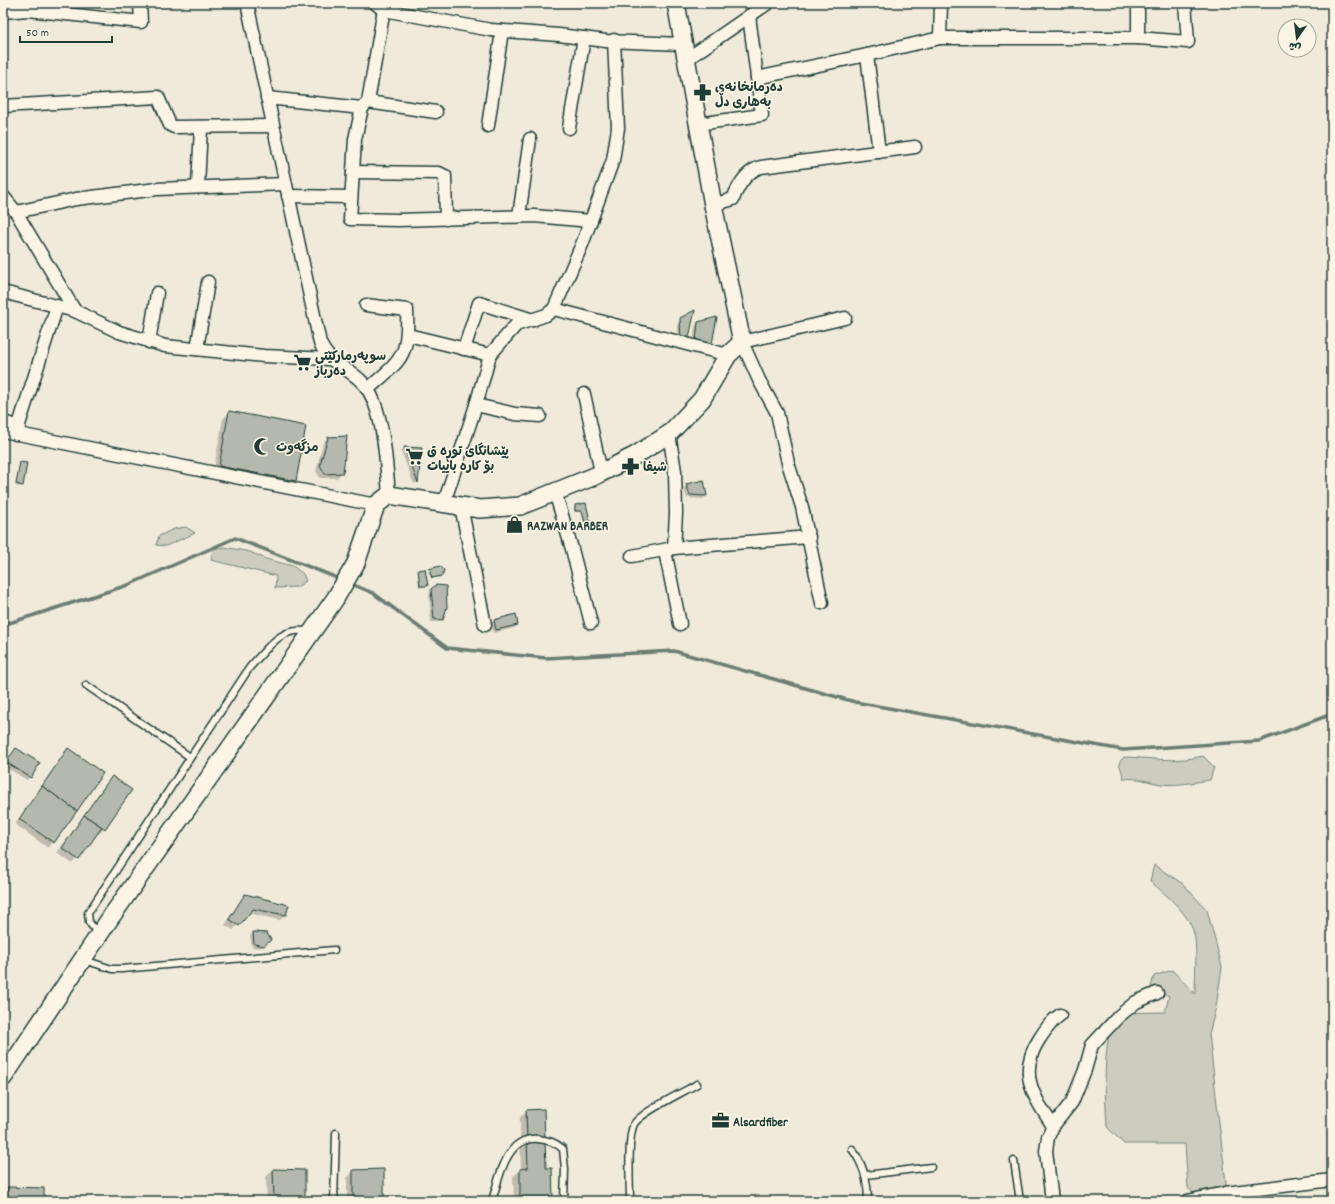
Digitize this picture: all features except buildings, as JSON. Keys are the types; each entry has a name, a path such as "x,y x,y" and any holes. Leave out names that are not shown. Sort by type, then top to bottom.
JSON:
{"street":[{"path":"3,12 28,6 141,22 143,3"},
{"path":"3,1078 98,936 335,599 356,563 382,500 383,441 374,400 368,389 360,380 329,359 320,343 247,3"},
{"path":"676,3 713,205 742,342 759,380 777,413 788,463 802,506 822,603"},
{"path":"590,221 519,216 446,219 350,219 350,197 355,139 365,105 382,5 435,21 502,31 614,40 685,51 749,16 768,3"},
{"path":"940,38 941,3"},
{"path":"1138,3 1138,38"},
{"path":"757,78 868,55 940,38 1138,38 1188,42 1185,3"},
{"path":"698,124 762,115 749,16"},
{"path":"488,126 502,31"},
{"path":"570,128 584,38"},
{"path":"444,503 476,405 490,355 516,325 546,315 554,309 613,160 618,128 614,40"},
{"path":"868,55 880,152"},
{"path":"3,106 158,96 170,125 174,127 273,126"},
{"path":"267,98 436,112"},
{"path":"198,186 201,127"},
{"path":"519,216 530,139"},
{"path":"713,205 733,199 736,190 750,172 760,167 915,148"},
{"path":"353,172 439,173 445,176 446,219"},
{"path":"16,212 76,199 157,189 198,186 285,184"},
{"path":"3,196 16,212 75,311"},
{"path":"288,196 350,197"},
{"path":"197,349 208,282"},
{"path":"3,292 75,311 119,332 165,346 264,356 329,359"},
{"path":"149,342 156,293"},
{"path":"464,349 479,303 533,320"},
{"path":"366,305 407,310 408,335 403,354 395,366 368,389"},
{"path":"17,430 57,306"},
{"path":"554,309 728,355"},
{"path":"3,431 17,430 382,500 444,503 480,509 520,506 601,472 636,455 669,434 702,399 728,355 742,342 845,318"},
{"path":"408,335 490,355"},
{"path":"584,394 601,472"},
{"path":"476,405 509,413 540,416"},
{"path":"3,422 17,430"},
{"path":"669,434 675,472 670,550 680,624"},
{"path":"555,492 591,623"},
{"path":"461,506 485,625"},
{"path":"632,556 670,550 809,537"},
{"path":"1052,1201 1046,1151 1048,1137 1053,1126 1072,1102 1085,1070 1092,1045 1115,1020 1136,1002 1157,993"},
{"path":"1053,1126 1031,1090 1027,1071 1033,1048 1052,1021 1060,1015"},
{"path":"1187,1201 1225,1193 1332,1180"}],"lane":[{"path":"98,936 90,922 88,912 250,667 278,637 291,630 311,632"},
{"path":"86,685 190,757"},
{"path":"82,960 112,969 122,969 334,950"},
{"path":"630,1201 631,1138 634,1124 648,1112 697,1084"},
{"path":"334,1201 336,1133"},
{"path":"492,1201 503,1165 515,1146 532,1138 547,1140 563,1149 565,1168 564,1201"},
{"path":"852,1149 860,1160 866,1175 868,1201"},
{"path":"1014,1161 1020,1201"},
{"path":"866,1175 931,1167"}],"shaded area":[{"path":"186,527 195,533 166,546 156,545 159,536 174,529"},
{"path":"225,547 250,552 266,559 293,566 303,574 306,581 297,587 275,588 276,576 211,560 213,549"},
{"path":"1203,756 1214,767 1210,780 1180,784 1161,784 1138,779 1124,779 1119,763 1124,757 1173,760"},
{"path":"1154,865 1183,884 1207,910 1222,967 1216,1007 1209,1034 1228,1201 1203,1201 1188,1188 1185,1144 1124,1144 1107,1127 1105,1069 1108,1041 1115,1013 1165,1012 1169,996 1151,987 1154,976 1172,970 1195,994 1196,952 1193,929 1189,921 1177,906 1150,881"}],"waterway":[{"path":"3,625 128,585 235,538 340,579"},
{"path":"349,583 373,593 447,648 546,658 674,651 855,702 1123,750 1259,741 1332,714"}],"place":[{"name":"دەرمانخانەی بەهاری دڵ","path":"702,93"},
{"name":"سوپەرمارکێتی دەرباز","path":"302,362"},
{"name":"مزگه‌وت","path":"263,446"},
{"name":"پێشانگای توڕه ق بۆ کاره باییات","path":"414,457"},
{"name":"شیفا","path":"630,466"},
{"name":"RAZWAN BARBER","path":"514,525"},
{"name":"Alsardfiber","path":"720,1121"}]}
